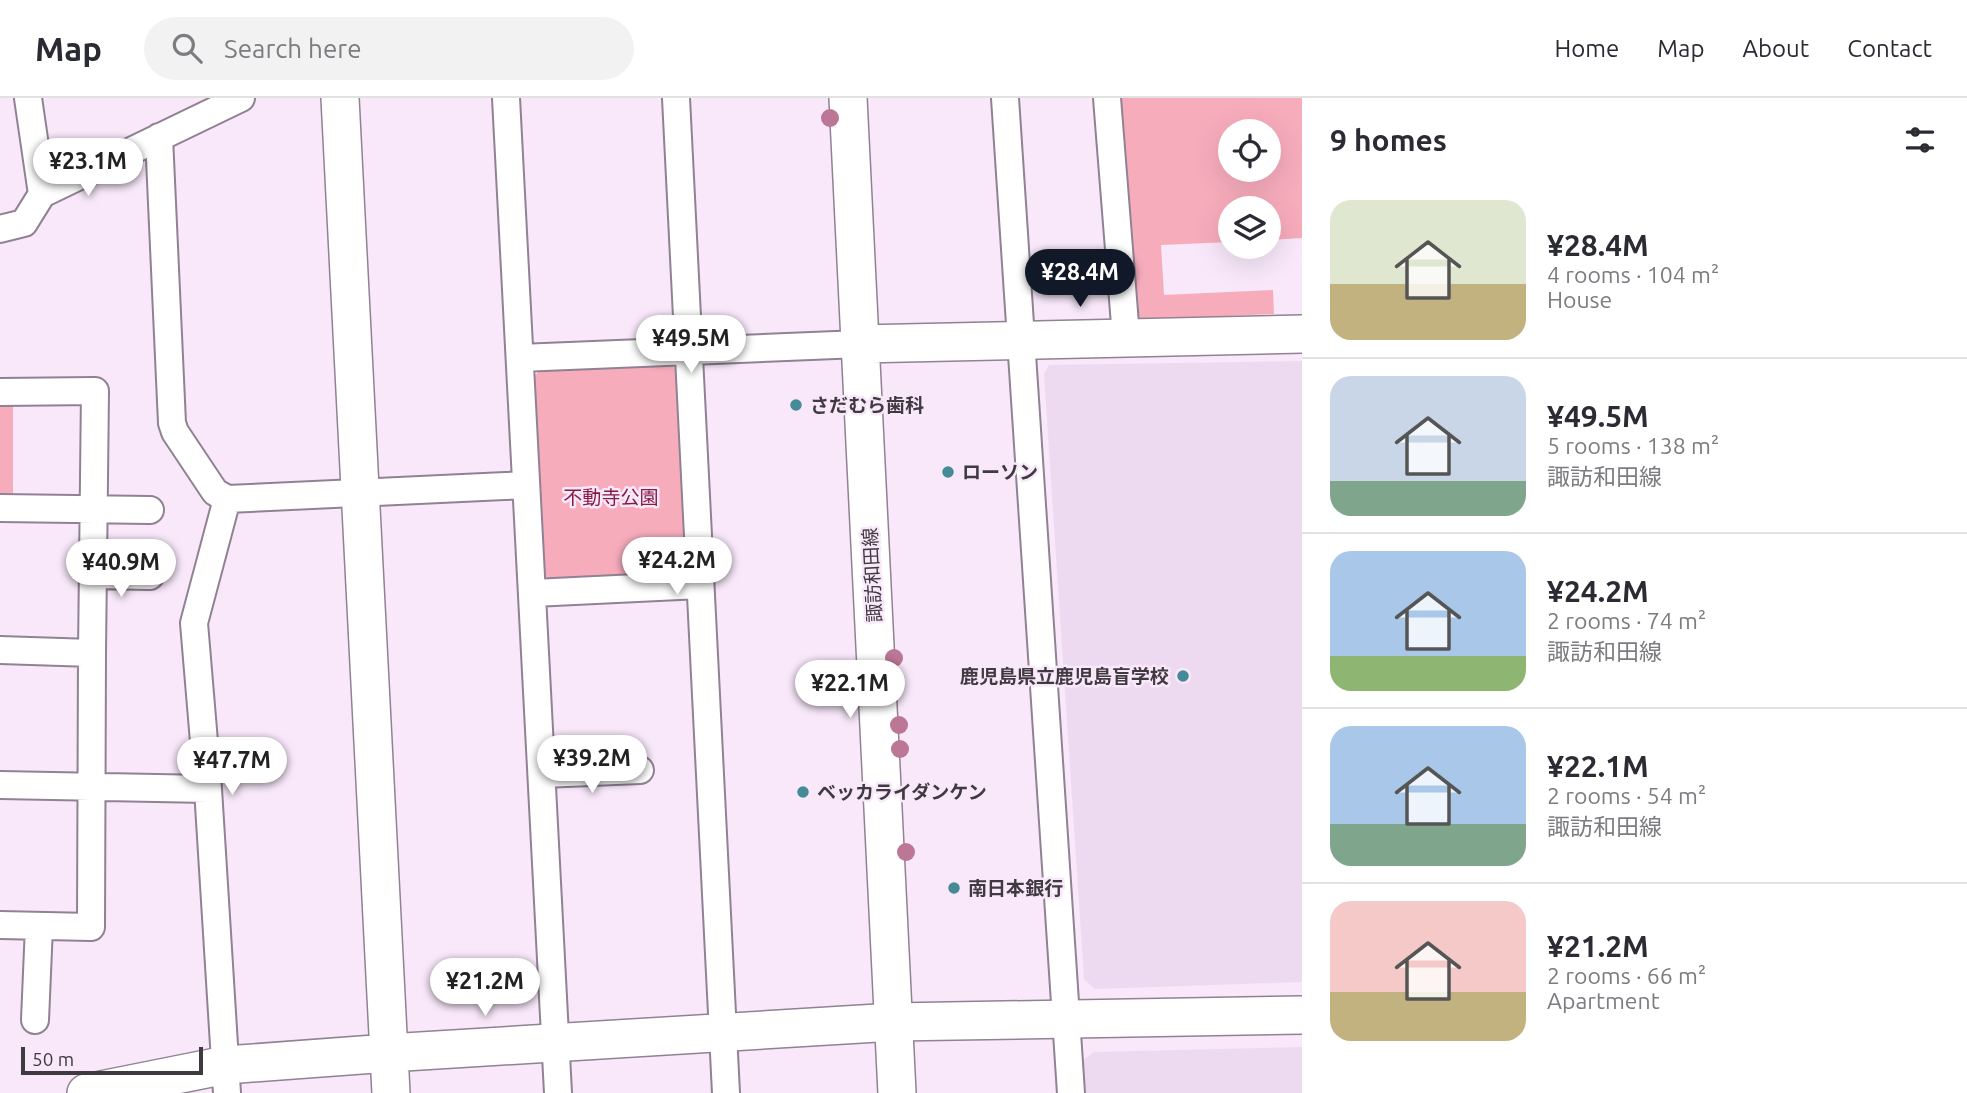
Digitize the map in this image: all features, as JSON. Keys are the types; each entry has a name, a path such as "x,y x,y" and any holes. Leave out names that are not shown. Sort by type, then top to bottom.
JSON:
{"street":[{"path":"28,98 43,194"},
{"path":"0,229 24,223 43,194 242,98"},
{"path":"340,98 391,1093"},
{"path":"506,98 558,1093"},
{"path":"676,98 726,1093"},
{"name":"諏訪和田線","path":"848,98 898,1093"},
{"path":"1005,98 1071,1093"},
{"path":"1107,98 1126,337"},
{"path":"159,137 172,423 175,432 215,492 227,499 526,485"},
{"path":"520,358 1022,339 1302,334"},
{"path":"0,392 95,391 91,926 0,925"},
{"path":"226,1079 208,789 194,623 227,499"},
{"path":"0,508 150,510"},
{"path":"93,575 150,576"},
{"path":"533,593 701,585"},
{"path":"0,650 92,653"},
{"path":"542,774 640,770"},
{"path":"0,785 208,789"},
{"path":"35,1020 39,926"},
{"path":"86,1093 226,1079 388,1053 894,1022 1302,1015"}],"shaded area":[{"name":"鹿児島県立鹿児島盲学校","path":"1302,361 1302,982 1095,989 1084,979 1044,374 1049,365"},
{"path":"1302,1047 1302,1093 1084,1093 1083,1060 1094,1052"}],"green space":[{"path":"1116,98 1302,98 1302,238 1281,239 1281,196 1218,196 1218,243 1161,245 1164,295 1273,290 1274,314 1142,320 1130,309"},
{"name":"不動寺公園","path":"671,364 678,373 688,563 680,574 550,580 541,572 532,379 540,370"},
{"path":"13,402 13,494 0,494 0,403"}],"place":[{"name":"さだむら歯科","path":"796,405"},
{"name":"ローソン","path":"948,472"},
{"name":"鹿児島県立鹿児島盲学校","path":"1183,676"},
{"name":"ベッカライダンケン","path":"803,792"},
{"name":"南日本銀行","path":"954,888"}]}
